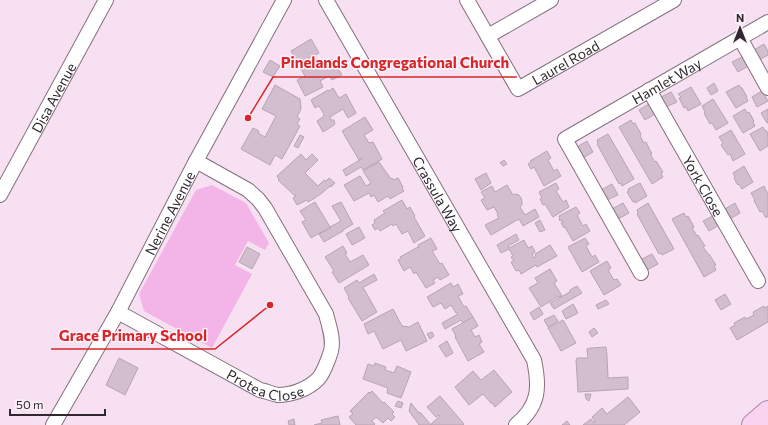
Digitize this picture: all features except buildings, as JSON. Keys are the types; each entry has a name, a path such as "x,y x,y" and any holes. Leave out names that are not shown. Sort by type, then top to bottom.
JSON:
{"main road":[{"path":"753,425 768,412"}],"street":[{"name":"Disa Avenue","path":"0,195 106,0"},
{"name":"Nerine Avenue","path":"53,425 118,312 196,161 284,0"},
{"name":"Crassula Way","path":"326,0 534,360 537,375 537,391 534,404 524,418 516,425"},
{"path":"467,0 486,32 551,0"},
{"name":"Laurel Road","path":"486,32 518,90 674,0"},
{"name":"Hamlet Way","path":"641,273 565,139 768,22"},
{"path":"740,38 768,88"},
{"name":"York Close","path":"649,90 758,281"},
{"name":"Protea Close","path":"118,312 260,390 277,395 290,394 305,388 319,379 331,350 331,333 326,314 265,208 258,199 248,190 196,161"}],"shaded area":[{"path":"212,185 246,203 269,243 265,250 248,241 235,265 252,274 212,348 144,311 139,294 196,190"}],"place":[{"name":"Pinelands Congregational Church","path":"248,118"},
{"name":"Grace Primary School","path":"270,305"}]}
